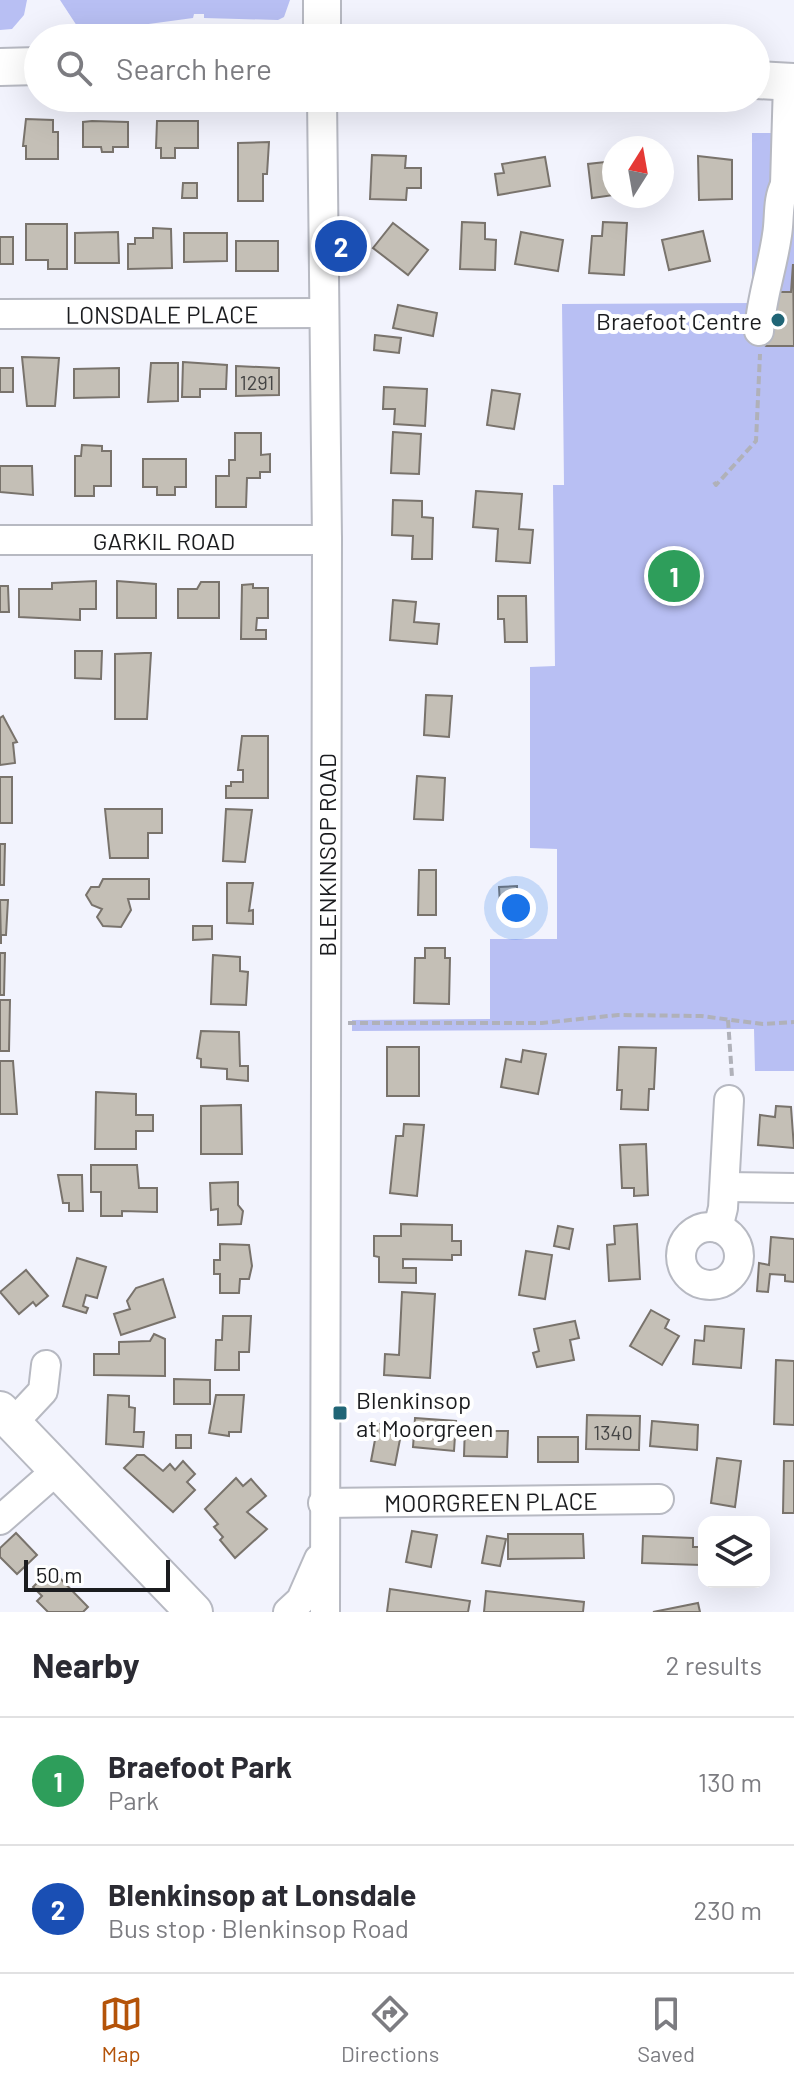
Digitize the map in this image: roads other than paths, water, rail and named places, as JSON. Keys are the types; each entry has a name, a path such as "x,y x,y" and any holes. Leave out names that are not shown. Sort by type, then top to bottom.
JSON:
{"main road":[{"path":"322,0 322,24"},
{"path":"0,67 24,66"},
{"path":"6,1417 194,1612"}],"street":[{"path":"759,331 762,293 775,247 780,194 790,185 779,81"},
{"name":"BLENKINSOP ROAD","path":"322,112 327,540 325,1612"},
{"name":"LONSDALE PLACE","path":"0,314 322,313"},
{"name":"GARKIL ROAD","path":"0,540 327,540"},
{"path":"718,1228 725,1187 729,1100"},
{"path":"725,1187 794,1188"},
{"path":"6,1417 43,1391 46,1365"},
{"path":"0,1520 57,1470"},
{"name":"MOORGREEN PLACE","path":"323,1503 659,1499"},
{"path":"288,1612 306,1590 324,1548"}],"place":[{"name":"Blenkinsop at Lonsdale","path":"341,246"},
{"name":"Braefoot Centre","path":"778,320"},
{"name":"Braefoot Park","path":"674,576"},
{"name":"Blenkinsop at Moorgreen","path":"340,1413"}]}
